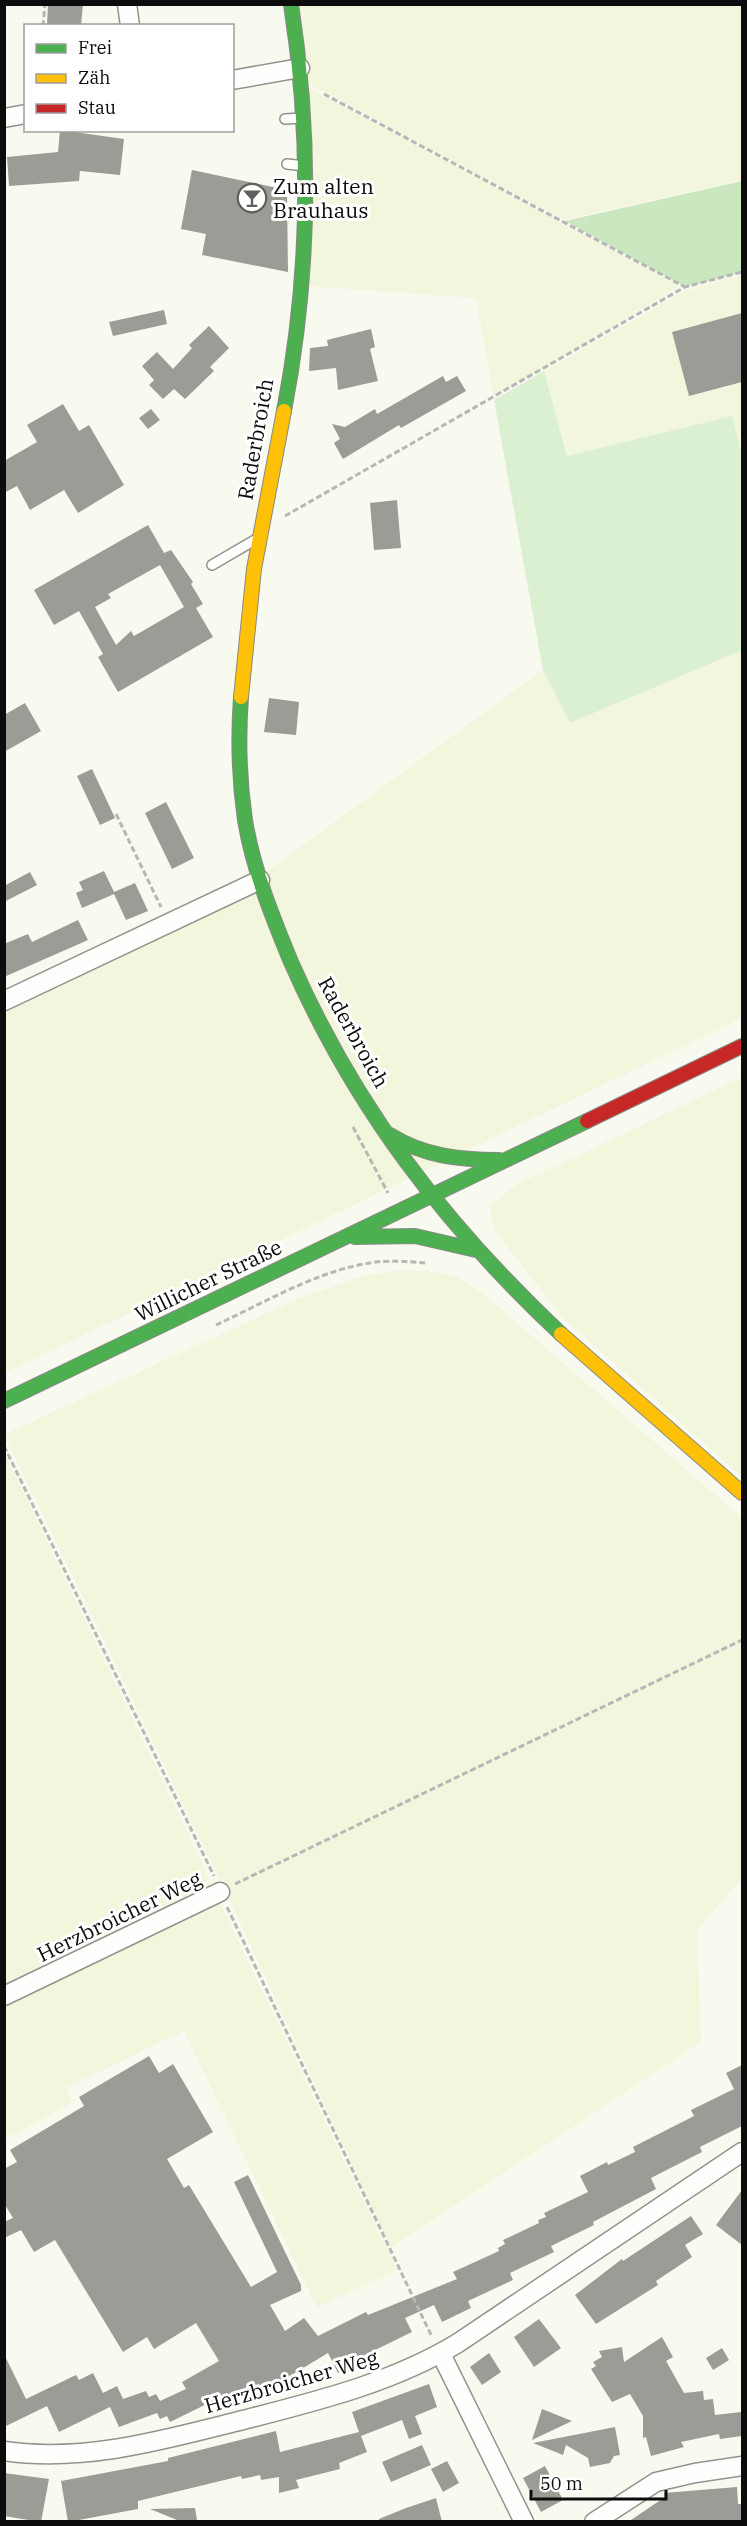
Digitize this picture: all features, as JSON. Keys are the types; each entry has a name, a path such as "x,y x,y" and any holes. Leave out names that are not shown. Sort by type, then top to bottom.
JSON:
{"street":[{"path":"128,4 130,24"},
{"name":"Raderbroich","path":"291,4 301,75 305,166 304,239 297,326 260,534 247,645 240,758 246,824 260,880 288,954 313,1009 387,1133 430,1196"},
{"path":"234,80 262,81 301,75"},
{"path":"4,117 24,114"},
{"path":"4,1001 260,880"},
{"name":"Willicher Straße","path":"4,1401 742,1046"},
{"path":"387,1133 412,1148 445,1158 505,1160"},
{"path":"430,1196 476,1250 554,1327 742,1494"},
{"path":"343,1238 415,1236 476,1250"},
{"name":"Herzbroicher Weg","path":"4,1996 220,1892"},
{"name":"Herzbroicher Weg","path":"4,2451 52,2454 120,2448 163,2440 333,2397 412,2368 441,2354 742,2152"},
{"path":"441,2354 524,2522"},
{"path":"594,2522 656,2482 742,2466"}],"lane":[{"path":"285,119 303,118"},
{"path":"287,164 305,166"},
{"path":"212,565 260,534"}],"path":[{"path":"43,24 45,4"},
{"path":"301,75 685,287"},
{"path":"260,534 685,287 742,272"},
{"path":"116,814 169,922"},
{"path":"210,1328 305,1284 345,1269 382,1261 432,1263"},
{"path":"4,1446 441,2354"},
{"path":"220,1892 742,1640"}],"green space":[{"path":"296,5 742,5 742,180 564,220 303,81"},
{"path":"304,85 680,286 494,398 476,298 306,286"},
{"path":"742,181 742,272 685,287 565,221"},
{"path":"742,275 742,456 732,416 567,456 544,371 687,290"},
{"path":"544,371 567,456 732,416 742,456 742,650 570,723 543,670 494,400"},
{"path":"742,650 742,1018 5,1373 5,1008 47,989 270,869 543,670 570,723"},
{"path":"742,1077 742,1477 563,1318 494,1230 490,1206 514,1186"},
{"path":"393,1271 427,1271 456,1276 480,1291 742,1518 742,1878 697,1930 701,2042 391,2248 221,1882 5,1434 297,1299 363,1276"},
{"path":"4,1452 207,1873 210,1885 205,1895 4,1991"},
{"path":"218,1899 397,2270 317,2308 184,2031 66,2088 72,2103 5,2139 5,2001"}],"building":[{"path":"48,4 83,4 81,24 47,24"},
{"path":"60,132 124,139 120,175 80,171 79,181 9,186 7,157 58,152"},
{"path":"192,170 287,190 288,272 202,255 206,234 181,229"},
{"path":"164,310 167,324 113,336 109,322"},
{"path":"742,313 742,382 689,396 672,332"},
{"path":"209,326 229,348 210,367 214,371 185,399 174,389 163,399 149,385 154,380 142,366 157,352 173,369 192,348 189,345"},
{"path":"371,329 375,347 370,349 378,381 338,390 336,368 309,371 310,348 328,346 327,340"},
{"path":"443,376 446,382 457,376 466,391 401,428 399,425 343,459 334,443 340,439 332,424 345,427 375,409 377,414"},
{"path":"63,404 79,431 89,425 124,485 78,513 64,490 30,510 17,486 4,493 4,461 37,442 27,425"},
{"path":"151,409 160,420 148,429 139,418"},
{"path":"397,500 401,548 374,550 370,503"},
{"path":"148,525 164,553 171,550 193,582 191,584 203,604 196,608 213,637 118,692 98,657 103,654 79,611 54,625 34,590","holes":["160,565 184,607 134,636 131,631 116,645 95,607 111,598 108,594"]},
{"path":"269,698 299,702 296,735 264,732"},
{"path":"25,703 41,731 4,752 4,715"},
{"path":"92,769 115,818 100,825 77,776"},
{"path":"166,802 194,858 172,869 145,813"},
{"path":"104,871 114,892 135,883 148,911 126,920 114,894 82,908 76,893 83,890 79,882"},
{"path":"30,872 37,885 4,902 4,886"},
{"path":"78,920 88,940 4,977 4,944 28,934 32,942"},
{"path":"149,2056 159,2073 173,2064 213,2132 167,2159 184,2188 189,2185 251,2287 277,2272 234,2182 248,2175 301,2285 301,2291 270,2305 285,2331 304,2318 318,2336 366,2312 368,2315 457,2279 453,2272 499,2251 498,2248 505,2244 503,2240 539,2223 538,2220 546,2217 544,2213 588,2192 580,2176 607,2162 608,2165 635,2152 633,2147 694,2116 691,2110 734,2089 726,2073 742,2065 742,2126 700,2147 702,2152 651,2178 656,2189 593,2222 594,2225 551,2246 554,2252 510,2273 513,2280 468,2301 471,2308 442,2322 434,2305 405,2318 412,2332 361,2357 362,2360 338,2373 328,2353 245,2403 241,2396 218,2410 213,2401 170,2422 167,2416 160,2419 157,2413 119,2427 110,2407 59,2432 47,2406 4,2427 4,2354 26,2399 76,2375 79,2380 93,2373 103,2393 117,2386 123,2399 146,2391 149,2397 156,2394 160,2401 186,2389 182,2382 219,2361 196,2323 154,2349 147,2337 123,2352 55,2240 34,2252 21,2230 4,2238 4,2222 13,2218 4,2203 4,2169 17,2162 10,2150 84,2106 79,2097"},
{"path":"742,2190 742,2245 716,2225"},
{"path":"691,2216 703,2234 685,2245 692,2257 656,2281 658,2285 596,2324 575,2295 622,2259 623,2261"},
{"path":"539,2319 561,2348 534,2367 514,2337"},
{"path":"662,2337 673,2357 666,2361 684,2393 703,2391 704,2400 713,2399 715,2415 741,2412 742,2436 720,2439 719,2434 681,2442 684,2447 651,2456 646,2437 643,2438 643,2416 630,2394 612,2402 591,2369 596,2366 593,2362 602,2357 599,2351 622,2347 624,2362"},
{"path":"722,2348 729,2360 713,2370 706,2358"},
{"path":"489,2353 501,2372 482,2385 470,2367"},
{"path":"429,2384 437,2407 415,2416 422,2434 409,2439 402,2420 361,2436 367,2452 339,2463 340,2469 296,2480 299,2488 279,2493 279,2477 261,2480 260,2475 242,2479 241,2476 138,2501 138,2509 68,2522 61,2481 168,2461 168,2458 276,2431 280,2452 359,2432 352,2412"},
{"path":"542,2409 572,2421 532,2440"},
{"path":"615,2427 620,2455 614,2456 610,2463 590,2467 588,2458 566,2445 563,2455 533,2443"},
{"path":"422,2445 431,2465 391,2482 382,2462"},
{"path":"447,2461 459,2483 443,2492 431,2469"},
{"path":"545,2466 563,2500 541,2512 523,2478"},
{"path":"4,2473 49,2479 41,2522 4,2516"},
{"path":"737,2487 738,2504 742,2504 742,2522 628,2522 665,2497 664,2493"},
{"path":"436,2498 442,2522 379,2522 379,2519"},
{"path":"195,2508 197,2520 190,2522 182,2522 150,2509"}],"traffic: fast":[{"path":"284,411 299,310 305,208 302,106 291,4"},
{"path":"241,697 240,774 248,838 270,910 316,1015 344,1066 406,1162 479,1250 561,1334"},
{"path":"4,1401 587,1121"},
{"path":"390,1135 416,1148 442,1155 499,1160"},
{"path":"355,1237 415,1236 476,1250"}],"traffic: slow":[{"path":"241,697 254,569 284,411"},
{"path":"561,1334 742,1493"}],"traffic: jam":[{"path":"587,1121 742,1046"}],"place":[{"name":"Zum alten Brauhaus","path":"252,198"}]}
